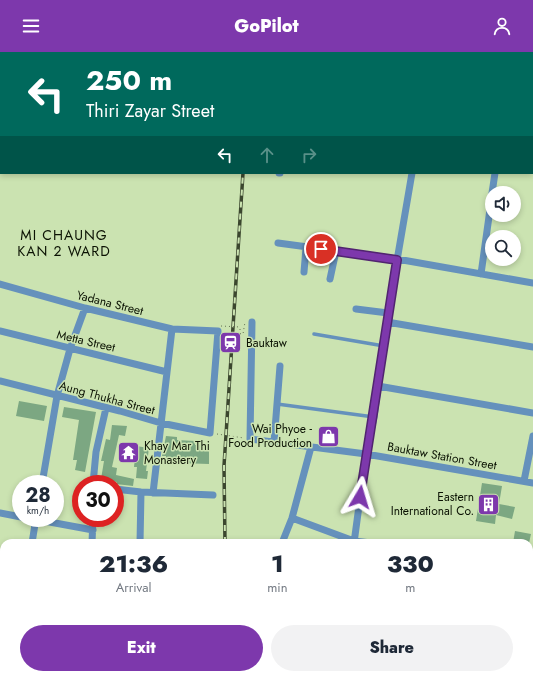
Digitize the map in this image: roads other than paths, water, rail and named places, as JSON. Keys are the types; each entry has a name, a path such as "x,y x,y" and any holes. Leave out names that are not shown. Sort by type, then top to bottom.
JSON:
{"street":[{"path":"354,539 366,454 374,417 388,313 412,174"},
{"path":"493,186 495,174"},
{"path":"481,274 488,222"},
{"path":"278,243 397,260 533,283"},
{"path":"304,272 306,248"},
{"path":"330,279 336,251"},
{"name":"Yadana Street","path":"0,284 84,308 172,328 219,328 210,433"},
{"path":"44,475 57,396 70,349 84,308"},
{"path":"356,309 388,313"},
{"name":"Bauktaw Station Street","path":"252,322 250,439 366,454 533,482"},
{"path":"387,322 533,347"},
{"path":"153,493 172,328"},
{"name":"Metta Street","path":"0,331 167,372"},
{"path":"274,442 280,366"},
{"name":"Aung Thukha Street","path":"0,381 106,408 161,424 210,433"},
{"path":"378,386 533,412"},
{"path":"94,475 96,452 106,408"},
{"path":"524,481 533,436"},
{"path":"284,539 292,518 311,447"},
{"path":"124,490 153,493 213,495"},
{"path":"140,539 141,492"},
{"path":"0,513 12,515"},
{"path":"292,518 346,539"},
{"path":"64,524 93,530 92,539"},
{"path":"33,539 35,527"}],"lane":[{"path":"314,334 384,346"},
{"path":"277,404 374,417"}],"railway":[{"path":"225,539 224,466 243,174"}],"place":[{"name":"Bauktaw","path":"230,343"},
{"name":"Wai Phyoe - Food Production","path":"328,436"},
{"name":"Khay Mar Thi Monastery","path":"128,453"},
{"name":"Eastern International Co.","path":"489,504"}],"district":[{"name":"MI CHAUNG KAN 2 WARD","path":"64,244"}]}
